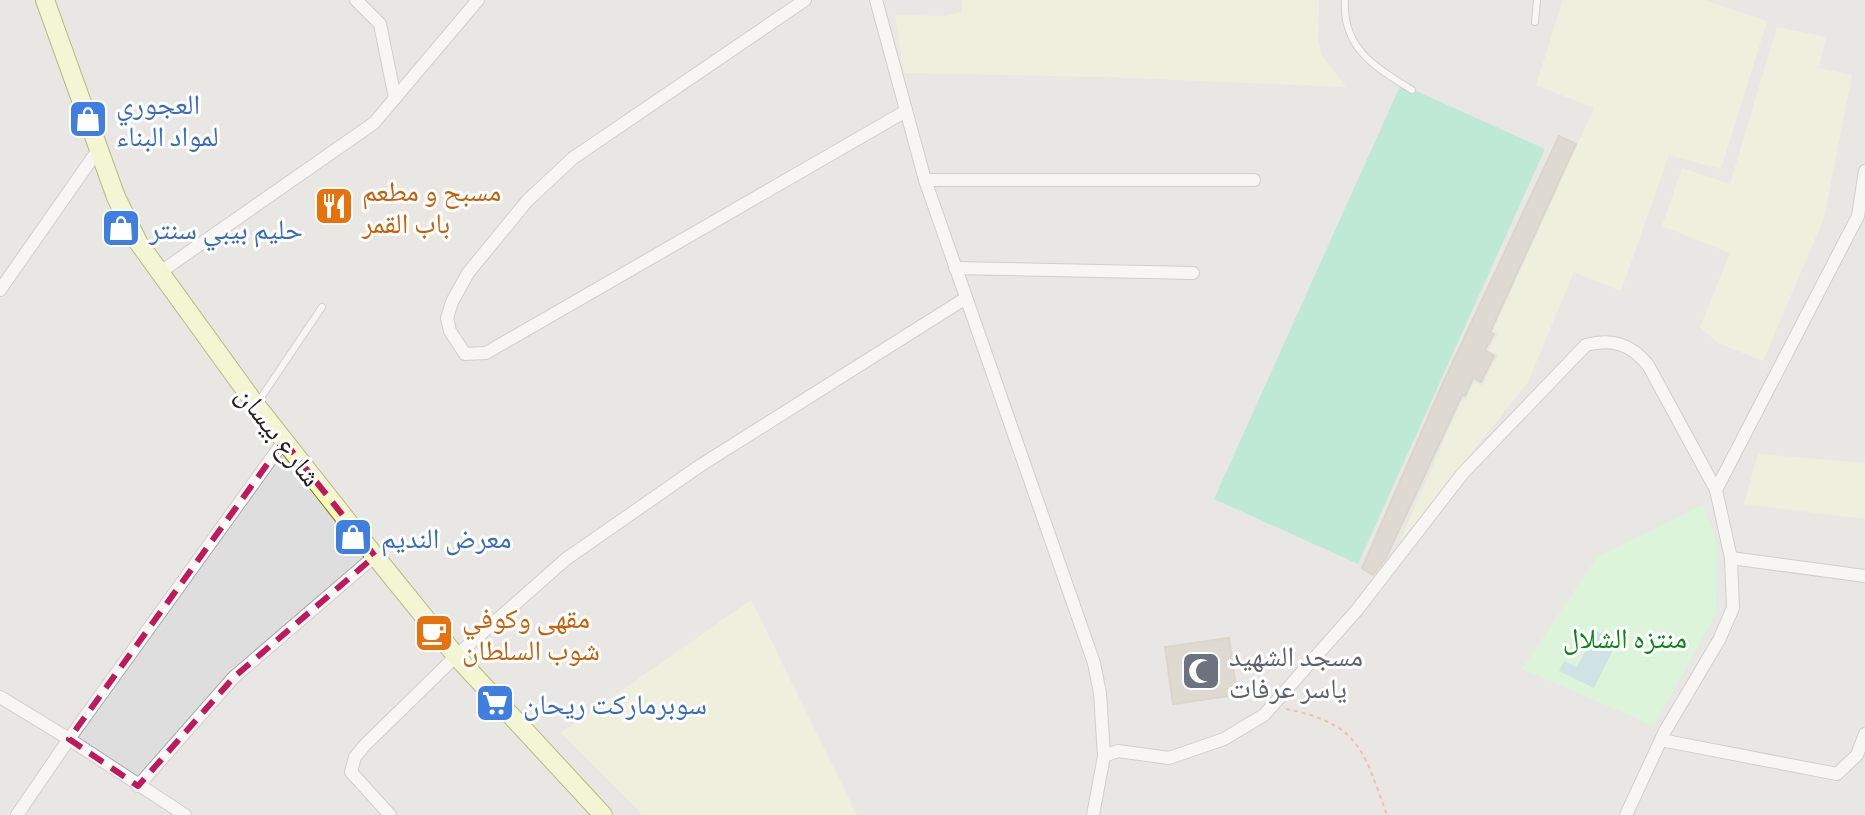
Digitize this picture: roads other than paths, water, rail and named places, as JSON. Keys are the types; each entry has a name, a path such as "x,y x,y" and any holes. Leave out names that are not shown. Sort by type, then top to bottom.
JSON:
{"street":[{"name":"شارع بيسان","path":"45,0 98,150 138,242 159,273 256,405 456,656 603,815"},
{"path":"356,0 380,24 395,98"},
{"path":"159,273 374,123 478,0"},
{"path":"805,0 573,158 527,201 458,290 447,318 456,344 465,354 486,353 906,111"},
{"path":"876,0 925,180 1094,663 1101,704 1104,756 1093,815"},
{"path":"0,290 98,150"},
{"path":"1716,490 1861,217 1865,171"},
{"path":"925,180 1254,180"},
{"path":"955,268 1193,273"},
{"path":"390,815 351,772 351,765 365,745 456,656 597,535 966,298"},
{"path":"1104,756 1118,751 1169,758 1243,730 1272,706 1357,610 1463,473 1586,345 1603,341 1637,351 1648,365 1716,490 1731,558 1733,608 1719,640 1661,740 1626,815"},
{"path":"17,815 284,441"},
{"path":"138,786 234,677 375,556"},
{"path":"1731,558 1865,576"},
{"path":"0,697 185,815"},
{"path":"1661,740 1837,774 1857,755 1865,734"}],"lane":[{"path":"1345,0 1349,36 1360,53 1373,66 1412,90"},
{"path":"1535,22 1537,0"},
{"path":"256,405 322,307"}],"water":[{"path":"1596,631 1617,642 1594,688 1559,671 1564,661 1577,667"}],"place":[{"name":"العجوري لمواد البناء","path":"88,119"},
{"name":"مسبح و مطعم باب القمر","path":"334,206"},
{"name":"حليم بيبي سنتر","path":"121,228"},
{"name":"معرض النديم","path":"353,537"},
{"name":"مقهى وكوفي شوب السلطان","path":"434,633"},
{"name":"مسجد الشهيد ياسر عرفات","path":"1201,671"},
{"name":"سوبرماركت ريحان","path":"495,703"}],"park label":[{"name":"منتزه الشلال","path":"1625,637"}]}
